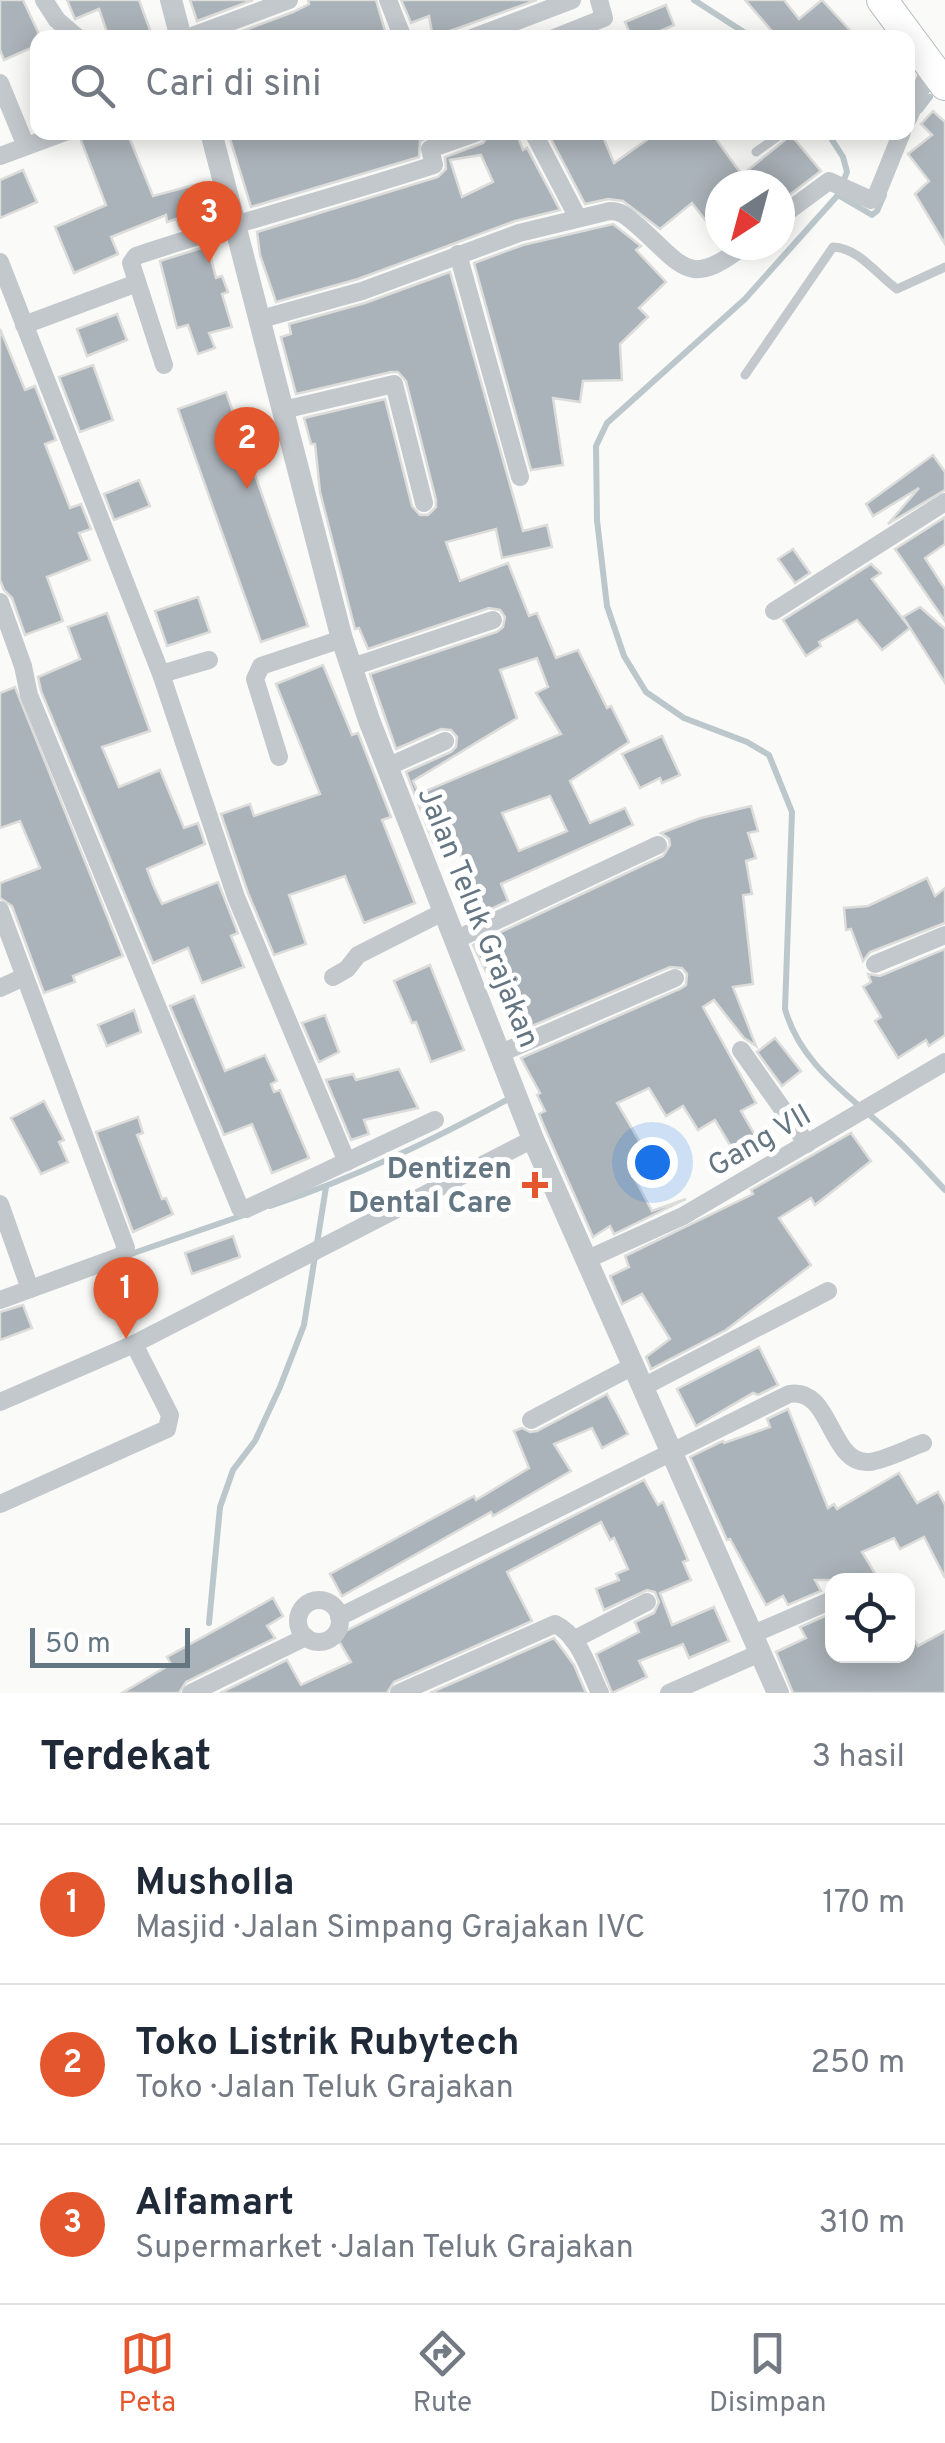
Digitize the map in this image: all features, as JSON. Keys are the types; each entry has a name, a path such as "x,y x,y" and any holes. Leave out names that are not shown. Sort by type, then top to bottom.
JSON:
{"main road":[{"path":"882,0 900,30"},
{"path":"915,49 938,76"}],"street":[{"path":"44,0 67,30"},
{"path":"171,0 181,30"},
{"path":"206,30 289,0"},
{"path":"388,0 400,30"},
{"path":"493,30 572,0"},
{"path":"574,30 604,18 600,0"},
{"path":"915,109 938,76"},
{"path":"0,83 26,144"},
{"path":"0,156 39,140"},
{"name":"Jalan Teluk Grajakan","path":"213,140 342,639 387,767 533,1138 778,1693"},
{"path":"164,364 136,283 131,263 136,256 434,165 430,148 454,140"},
{"path":"537,140 578,218"},
{"path":"795,206 828,181 871,200 899,140"},
{"path":"262,319 362,291 458,254 610,211 622,212 677,261 699,270 714,268 725,260"},
{"path":"458,254 520,477"},
{"path":"0,262 161,674 236,897 347,1162"},
{"path":"24,324 136,283"},
{"path":"283,410 394,384 424,504"},
{"path":"774,611 945,502"},
{"path":"0,602 29,695 240,1208 246,1209 434,1120"},
{"path":"352,666 493,620"},
{"path":"279,757 256,679 259,669 342,639"},
{"path":"161,674 209,660"},
{"path":"387,767 446,741"},
{"path":"456,940 658,845"},
{"path":"0,910 126,1248 121,1256 0,1300"},
{"path":"333,977 347,969 358,955 442,912"},
{"path":"875,964 945,935"},
{"path":"0,988 24,977"},
{"path":"501,1053 675,978"},
{"path":"741,1050 807,1144"},
{"name":"Gang VII","path":"588,1259 682,1216 945,1062"},
{"path":"0,1402 134,1344 533,1138"},
{"path":"0,1204 30,1289"},
{"path":"532,1420 828,1290"},
{"path":"0,1504 167,1429 170,1415 134,1344"},
{"path":"339,1617 773,1400 798,1392 813,1399 854,1458 869,1462 923,1443"},
{"path":"320,1600 329,1603 339,1617 333,1637 319,1642 306,1637 298,1622 304,1606 320,1600"},
{"path":"574,1640 647,1602"},
{"path":"669,1693 825,1604"},
{"path":"398,1693 547,1625 564,1628 574,1640 600,1693"},
{"path":"191,1693 306,1637"}],"lane":[{"path":"756,152 773,140"},
{"path":"745,375 831,248 838,246 856,255 897,289 945,268"}],"building":[{"path":"0,0 23,0 37,30 30,30 30,49 4,60 0,50"},
{"path":"67,0 139,0 150,30 106,30 99,9 75,19"},
{"path":"190,0 253,0 197,21"},
{"path":"308,0 376,0 385,30 245,30 309,4"},
{"path":"401,0 537,0 453,30 431,30 429,16 411,23"},
{"path":"745,0 784,0 799,19 822,0 850,30 771,30"},
{"path":"666,5 674,25 662,30 628,30 625,22"},
{"path":"933,111 945,122 945,244 915,194 929,181 908,154 932,135 921,124"},
{"path":"81,140 130,140 153,196 198,184 208,220 180,229 176,219 167,222 166,215 111,237 118,254 74,273 55,227 106,205"},
{"path":"230,140 422,140 419,157 251,207"},
{"path":"485,140 519,140 560,210 515,221 358,279 276,302 260,255 257,232 438,177 446,169 445,157","holes":["481,155 493,182 462,197 450,160"]},
{"path":"552,140 604,140 614,163 647,140 717,140 738,170 705,170 705,220 692,203 660,229 623,201 608,199 585,204"},
{"path":"785,140 795,140 821,171 795,191 795,170 748,170"},
{"path":"23,170 37,202 0,218 0,180"},
{"path":"613,224 641,246 636,250 666,282 639,308 648,317 620,344 622,380 583,381 580,402 553,398 563,465 531,470 474,263 523,245"},
{"path":"214,244 208,246 216,278 222,276 228,292 222,294 232,327 209,333 215,348 198,354 188,325 177,328 160,261"},
{"path":"450,272 523,531 547,525 552,547 502,558 496,529 446,542 460,581 508,563 529,616 537,613 556,658 578,650 629,742 570,781 590,823 625,808 633,825 501,884 508,901 468,920 450,876 467,869 452,835 433,842 406,772 451,752 457,737 451,730 441,729 396,749 370,674 497,632 505,617 500,610 489,608 368,649 359,628 355,629 320,492 315,444 311,444 304,418 385,399 412,506 420,515 428,515 436,507 436,500 406,381 398,372 391,372 296,394 281,337 291,334 289,324 365,303","holes":["537,658 548,687 536,693 561,734 419,794 413,781 517,718 500,670","550,796 567,831 519,851 502,813"]},
{"path":"117,314 127,340 87,356 77,329"},
{"path":"0,329 25,390 35,386 56,440 45,444 70,508 81,504 91,529 79,533 90,560 47,577 63,621 25,635 12,598 0,580"},
{"path":"93,365 113,420 80,432 59,377"},
{"path":"226,392 308,626 261,642 178,409"},
{"path":"933,455 945,472 945,490 888,524 919,488 873,516 866,504"},
{"path":"139,480 150,506 114,520 104,494"},
{"path":"945,517 945,544 925,558 945,589 945,621 895,549"},
{"path":"793,549 810,573 795,583 778,559"},
{"path":"871,564 881,573 872,579 910,628 882,650 857,620 819,642 821,646 806,656 783,620"},
{"path":"198,597 210,632 167,646 155,611"},
{"path":"920,607 945,629 945,683 903,617"},
{"path":"107,613 150,731 102,747 119,787 160,770 184,828 198,823 205,844 147,869 153,885 162,904 218,882 238,933 231,936 244,967 202,983 188,948 153,963 41,691 38,677 80,659 68,627"},
{"path":"323,665 352,735 358,733 391,817 382,820 415,903 364,923 345,876 289,895 306,944 274,955 221,814 250,804 254,816 320,794 276,684"},
{"path":"15,687 123,956 73,976 75,982 44,993 12,906 0,898 0,883 40,868 20,821 0,828 0,693"},
{"path":"662,736 680,775 662,783 660,778 640,788 622,754"},
{"path":"751,806 758,831 748,833 756,858 746,861 752,894 743,895 753,984 733,987 756,1046 744,1038 714,1000 703,1007 756,1103 741,1111 759,1142 736,1155 715,1120 698,1130 683,1106 666,1116 649,1088 617,1103 654,1166 634,1177 652,1211 686,1199 614,1234 610,1226 593,1237 539,1114 545,1111 537,1095 540,1093 521,1058 680,989 686,985 687,974 682,968 670,967 525,1029 515,1008 506,1012 473,945 663,856 670,845 661,833"},
{"path":"927,878 935,896 945,888 945,923 870,952 863,961 851,929 846,930 844,908 868,906"},
{"path":"945,949 945,1035 929,1046 926,1040 898,1058 875,1021 881,1017 863,987 871,982 868,974 880,976"},
{"path":"430,965 464,1050 431,1062 394,981"},
{"path":"194,996 225,1071 265,1055 277,1081 271,1084 274,1092 280,1090 309,1158 272,1173 252,1124 224,1135 170,1006"},
{"path":"134,1010 141,1032 107,1046 98,1025"},
{"path":"325,1015 339,1052 319,1062 302,1023"},
{"path":"775,1038 801,1071 782,1086 757,1052"},
{"path":"399,1069 418,1108 364,1120 369,1134 351,1140 326,1080 353,1074 356,1080"},
{"path":"44,1101 64,1140 59,1142 68,1162 41,1174 11,1118"},
{"path":"138,1117 143,1133 137,1135 162,1199 166,1198 173,1214 133,1232 96,1132"},
{"path":"851,1133 871,1161 815,1205 811,1198 779,1218 811,1265 726,1330 651,1369 646,1357 670,1339 642,1294 622,1304 610,1276 629,1267 625,1256 753,1194 751,1190"},
{"path":"233,1236 240,1257 192,1274 185,1253"},
{"path":"23,1305 32,1328 0,1340 0,1312"},
{"path":"759,1347 778,1385 758,1395 753,1393 696,1426 677,1389"},
{"path":"607,1394 628,1434 602,1448 592,1428 554,1444 571,1471 342,1596 330,1574 474,1496 476,1500 529,1468 514,1431 537,1431"},
{"path":"788,1409 828,1508 834,1504 837,1509 899,1473 917,1503 938,1492 945,1505 945,1578 924,1537 900,1549 894,1538 862,1552 875,1573 825,1573 825,1580 815,1580 821,1591 788,1605 783,1596 766,1605 730,1539 727,1540 690,1457 723,1441 770,1427 767,1419"},
{"path":"644,1480 658,1505 663,1502 688,1560 683,1562 691,1580 660,1593 672,1625 714,1607 729,1641 689,1658 683,1644 639,1661 647,1677 612,1693 596,1654 639,1632 635,1622 654,1613 659,1602 655,1592 647,1590 604,1610 596,1589 619,1580 616,1574 628,1569 614,1538 610,1540 601,1522 507,1572 532,1621 394,1682 387,1693 220,1693 287,1660 301,1685 351,1662 336,1636"},
{"path":"273,1598 283,1616 267,1626 275,1638 186,1682 179,1693 122,1693 171,1664 167,1657"},
{"path":"825,1616 825,1663 915,1663 915,1641 918,1646 945,1631 945,1693 793,1693 776,1652 806,1638 800,1627"},
{"path":"554,1638 574,1665 586,1693 430,1693"}],"waterway":[{"path":"694,0 741,30"},
{"path":"920,110 930,97"},
{"path":"832,140 847,172 838,195 745,299 607,423 596,446 597,520 607,606 624,656 646,692 684,718 747,742 769,755 792,812 785,1009 793,1030 831,1081 945,1190"},
{"path":"838,195 872,215 884,195"},
{"path":"270,1206 393,1157 512,1097"},
{"path":"209,1623 220,1507 233,1470 255,1441 280,1387 304,1325 326,1187"},
{"path":"128,1255 244,1215"}],"place":[{"name":"Alfamart","path":"209,263"},
{"name":"Toko Listrik Rubytech","path":"247,489"},
{"name":"Dentizen Dental Care","path":"535,1185"},
{"name":"Musholla","path":"126,1339"}]}
